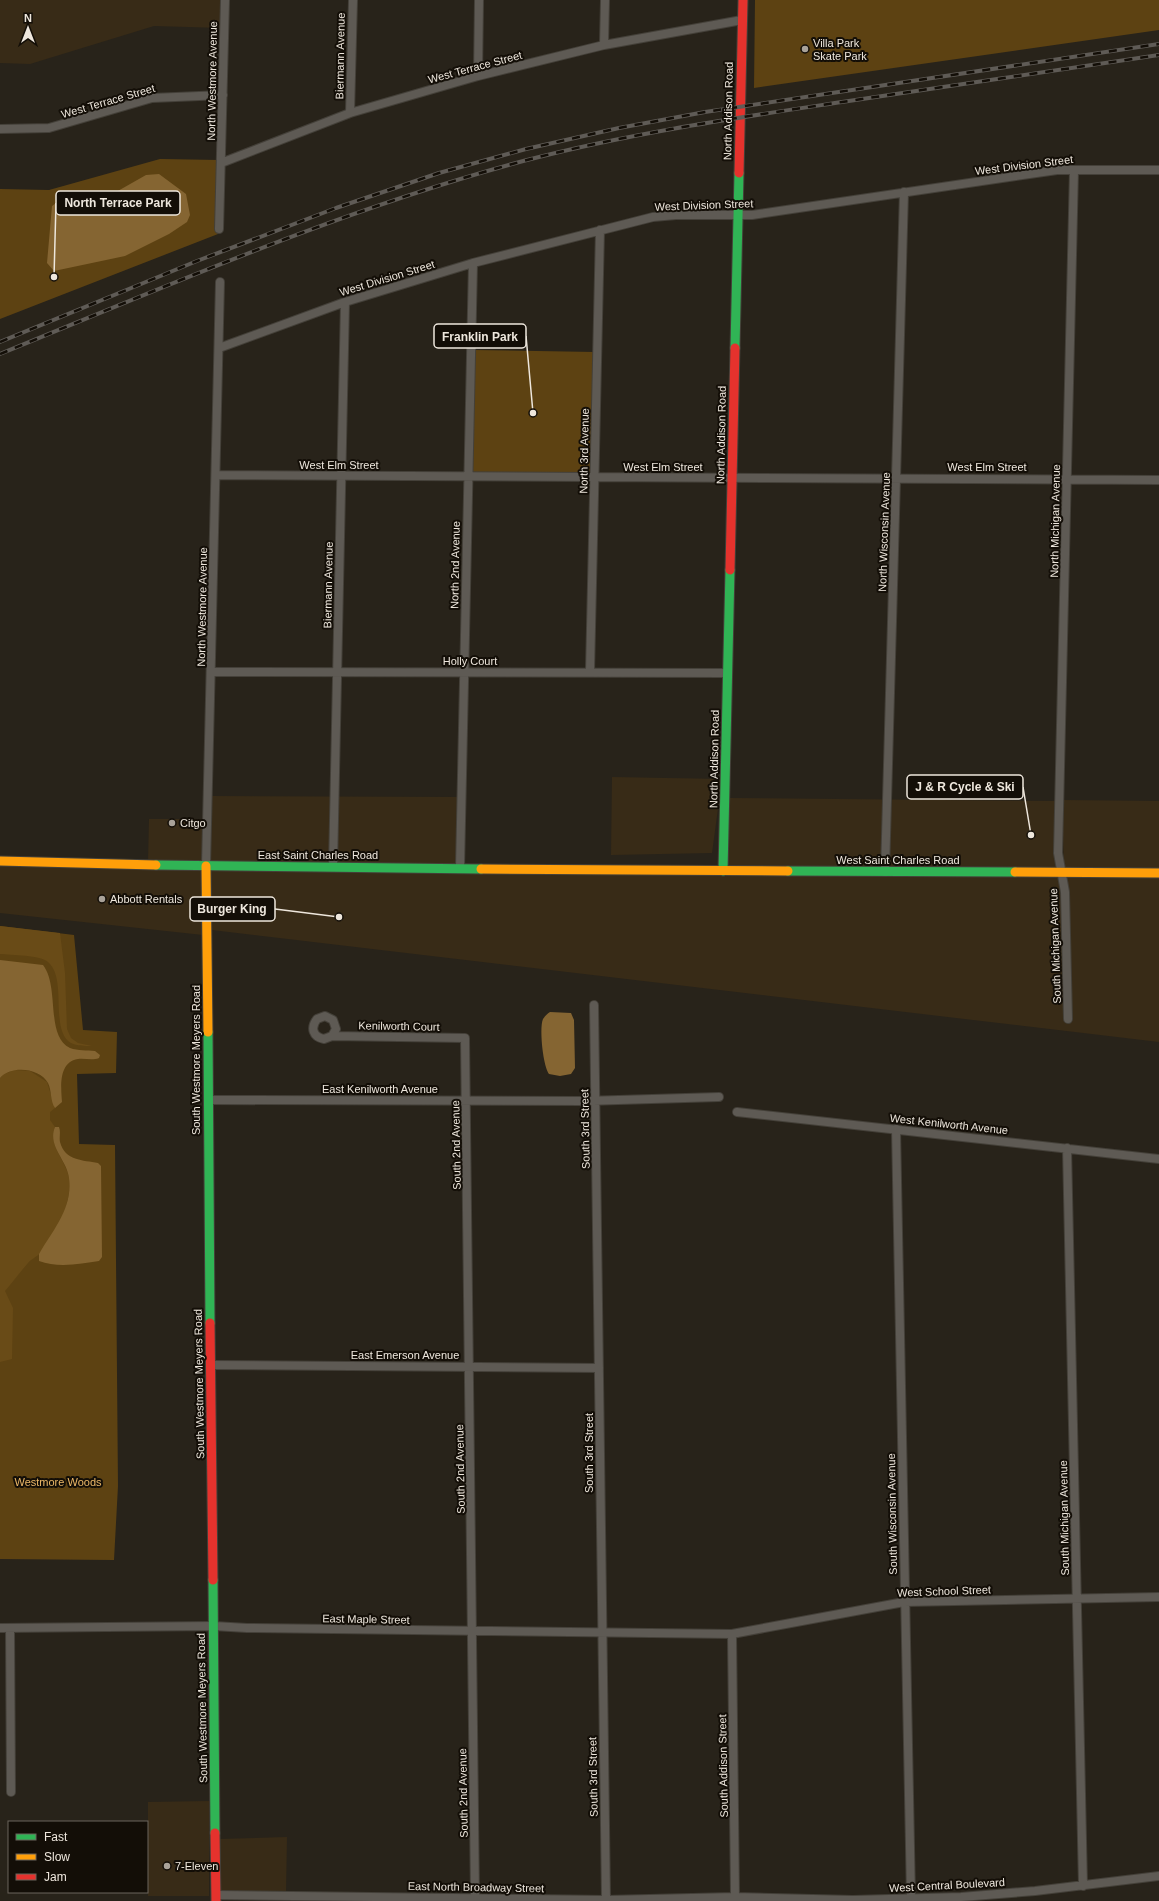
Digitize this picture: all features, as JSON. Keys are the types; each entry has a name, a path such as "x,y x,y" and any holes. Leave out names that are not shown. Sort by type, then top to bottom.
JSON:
{"street":[{"name":"North Westmore Avenue","path":"219,229 225,0"},
{"name":"Biermann Avenue","path":"350,113 353,0"},
{"path":"478,76 479,0"},
{"path":"604,45 605,0"},
{"name":"North Addison Road","path":"723,871 743,0"},
{"name":"West Terrace Street","path":"221,163 350,113 478,76 604,45 742,20"},
{"name":"West Terrace Street","path":"0,129 49,128 152,98 168,96 223,95"},
{"name":"West Division Street","path":"219,348 345,302 473,263 652,216 676,215 738,217 1056,170 1159,170"},
{"name":"North Michigan Avenue","path":"1062,873 1058,853 1074,170"},
{"name":"North Wisconsin Avenue","path":"885,872 904,192"},
{"name":"North 3rd Avenue","path":"590,672 600,230"},
{"name":"North 2nd Avenue","path":"460,868 473,263"},
{"name":"North Westmore Avenue","path":"206,866 220,282"},
{"name":"Biermann Avenue","path":"333,867 345,302"},
{"name":"West Elm Street","path":"216,475 594,478 1067,478 1159,480"},
{"name":"Holly Court","path":"211,672 728,673"},
{"name":"East Saint Charles Road","path":"0,861 206,866 637,870"},
{"name":"South Westmore Meyers Road","path":"206,866 216,1898"},
{"name":"West Saint Charles Road","path":"637,870 1159,874"},
{"name":"South Michigan Avenue","path":"1062,873 1065,892 1068,1019"},
{"name":"South 3rd Street","path":"594,1006 601,1633 606,1900"},
{"name":"Kenilworth Court","path":"332,1036 465,1038"},
{"name":"South 2nd Avenue","path":"465,1038 475,1898"},
{"name":"East Kenilworth Avenue","path":"209,1100 595,1100 719,1097"},
{"name":"West Kenilworth Avenue","path":"738,1112 1159,1159"},
{"name":"South Wisconsin Avenue","path":"896,1129 904,1602 911,1898"},
{"name":"South Michigan Avenue","path":"1067,1148 1083,1886"},
{"name":"East Emerson Avenue","path":"211,1365 599,1368"},
{"name":"West School Street","path":"732,1634 904,1602 1159,1597"},
{"name":"East Maple Street","path":"0,1628 214,1626 247,1628 472,1632 732,1634"},
{"path":"10,1628 11,1792"},
{"name":"South Addison Street","path":"732,1634 735,1897"},
{"name":"West Central Boulevard","path":"735,1897 846,1900 961,1897 1083,1886 1159,1876"},
{"name":"East North Broadway Street","path":"216,1898 475,1898 606,1900 735,1897"}],"shaded area":[{"path":"0,0 223,0 222,28 154,26 30,64 0,63"},
{"path":"159,174 186,194 190,215 187,222 169,234 125,256 54,271 47,263 52,206 62,199 109,196 146,175"},
{"path":"612,777 722,779 712,853 611,855"},
{"path":"209,796 458,797 457,866 209,864"},
{"path":"728,798 1056,801 1058,870 727,868"},
{"path":"1062,800 1159,801 1159,870 1064,870"},
{"path":"149,819 206,819 204,863 148,862"},
{"path":"0,864 203,868 203,935 0,913"},
{"path":"210,869 1159,877 1159,1042 212,930"},
{"path":"0,926 60,933 65,973 67,1029 71,1038 78,1043 92,1046 73,1044 65,1036 61,1027 59,1016 57,980 54,970 48,962 33,957 0,954"},
{"path":"0,960 43,965 48,974 51,986 55,1022 62,1042 70,1048 95,1051 100,1055 99,1058 96,1059 78,1059 67,1065 62,1076 61,1083 62,1102 55,1108 52,1102 48,1083 39,1074 32,1071 18,1070 11,1071 0,1078"},
{"path":"550,1012 571,1013 574,1020 575,1068 571,1074 560,1076 549,1074 547,1070 543,1055 541,1030 543,1019"},
{"path":"15,1070 30,1071 47,1082 55,1108 50,1112 50,1120 55,1127 53,1134 55,1147 67,1172 70,1188 66,1208 57,1228 40,1253 29,1262 5,1291 13,1308 12,1359 0,1362 0,1078 4,1074"},
{"path":"55,1127 59,1127 60,1142 66,1153 81,1160 98,1163 101,1166 102,1257 99,1261 61,1265 39,1261 39,1254 61,1218 68,1199 69,1178 65,1165 55,1147 53,1134"},
{"path":"209,1801 209,1896 148,1896 148,1802"},
{"path":"287,1837 286,1893 220,1892 219,1839"}],"green space":[{"path":"755,0 1159,0 1159,30 754,88"},
{"path":"160,159 219,160 218,234 0,319 0,189 49,190"},
{"path":"474,350 595,352 592,475 471,474"},
{"name":"Westmore Woods","path":"0,926 74,935 83,1030 117,1032 116,1073 77,1074 79,1144 115,1145 118,1486 114,1560 0,1559"}],"railway":[{"path":"0,342 197,261 336,208 439,173 526,149 619,128 705,112 1159,44"},
{"path":"0,354 261,248 393,201 460,179 527,160 566,150 644,134 723,120 1159,55"}],"traffic: fast":[{"path":"735,348 739,173"},
{"path":"723,871 730,570"},
{"path":"156,865 481,869"},
{"path":"788,871 1015,872"},
{"path":"208,1032 210,1323"},
{"path":"213,1580 215,1833"}],"traffic: slow":[{"path":"0,861 156,865"},
{"path":"206,866 208,1032"},
{"path":"481,869 788,871"},
{"path":"1015,872 1159,873"}],"traffic: jam":[{"path":"739,173 743,0"},
{"path":"730,570 735,348"},
{"path":"210,1323 213,1580"},
{"path":"215,1833 216,1901"}],"place":[{"name":"Villa Park Skate Park","path":"805,49"},
{"name":"North Terrace Park","path":"54,277"},
{"name":"Franklin Park","path":"533,413"},
{"name":"Citgo","path":"172,823"},
{"name":"J & R Cycle & Ski","path":"1031,835"},
{"name":"Abbott Rentals","path":"102,899"},
{"name":"Burger King","path":"339,917"},
{"name":"7-Eleven","path":"167,1866"}]}
